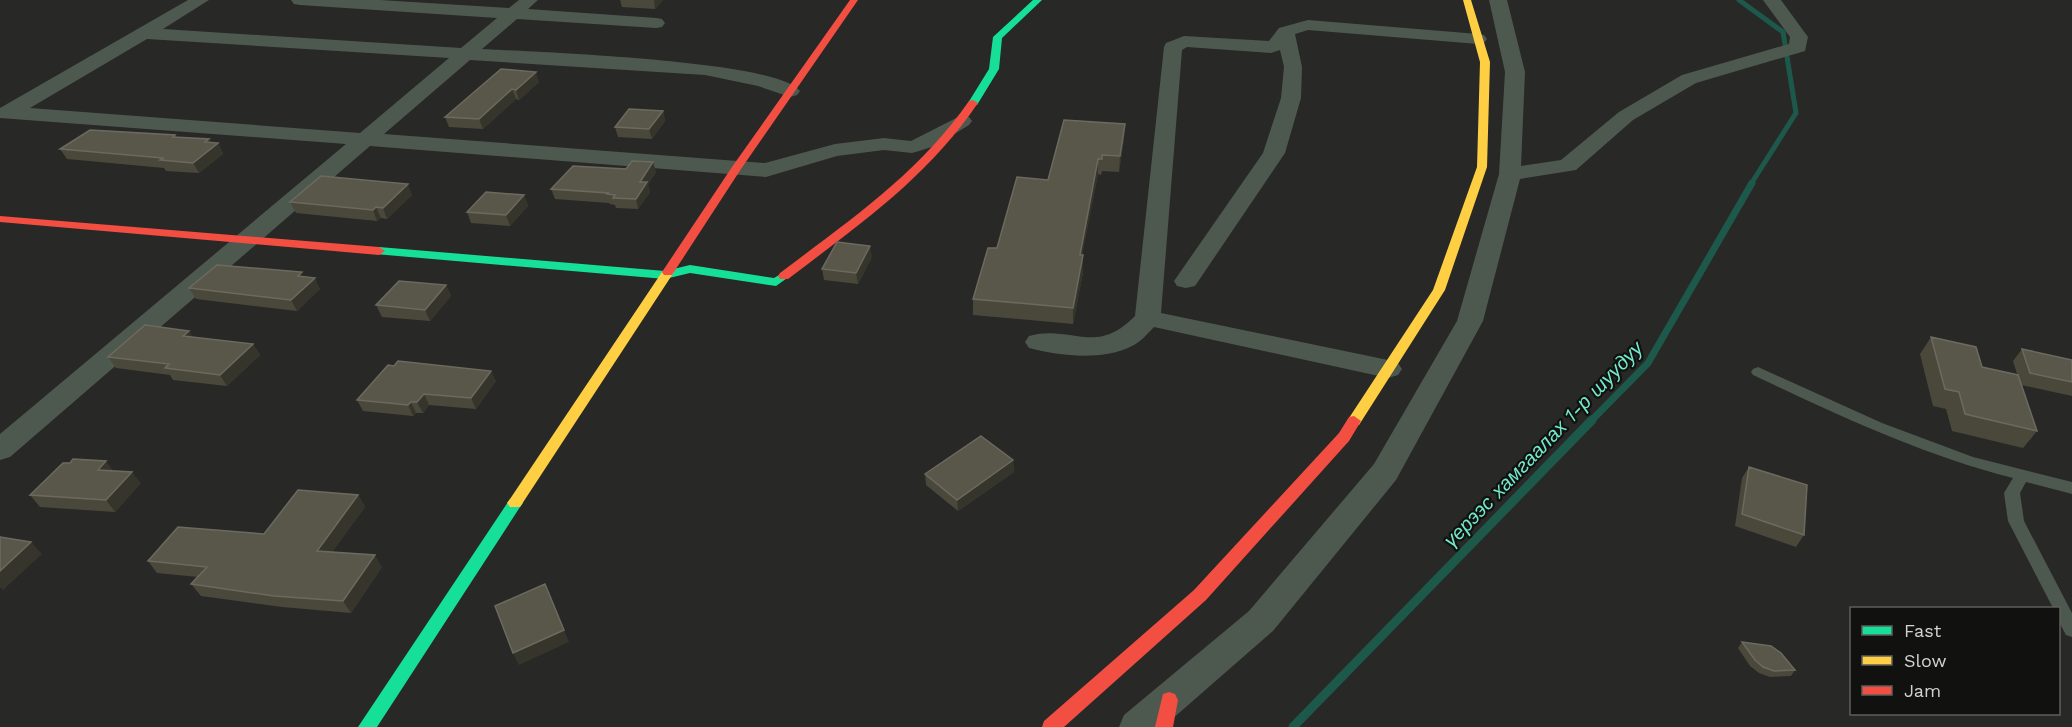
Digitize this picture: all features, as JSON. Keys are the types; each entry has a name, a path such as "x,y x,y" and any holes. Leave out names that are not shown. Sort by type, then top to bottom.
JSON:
{"street":[{"path":"4,114 200,0"},
{"path":"300,0 521,7 656,23"},
{"path":"368,727 736,169 854,0"},
{"path":"0,219 665,276 690,269 776,282 918,171 962,121 994,69 998,36 1038,0"},
{"path":"1051,727 1200,596 1344,436 1439,290 1482,166 1485,62 1467,0"},
{"path":"1137,727 1261,621 1385,472 1470,321 1510,174 1515,72 1498,0"},
{"path":"1510,174 1568,165 1626,116 1689,79 1798,47 1799,37 1772,0"},
{"path":"0,450 521,7"},
{"path":"1038,342 1104,346 1121,342 1134,333 1148,318 1173,47 1184,41 1271,46 1280,43 1285,32 1293,27 1308,25 1478,39"},
{"path":"1186,281 1274,153 1291,99 1293,67 1285,32"},
{"path":"143,33 772,73 806,69"},
{"path":"705,69 763,81 790,91"},
{"path":"4,114 766,170 835,150 884,144 912,147 928,142 962,121"},
{"path":"1148,318 1388,369"},
{"path":"1164,727 1169,700"}],"lane":[{"path":"1758,372 1877,427 1970,462 2072,488"},
{"path":"2022,476 2012,493 2016,520 2025,542 2060,607"},
{"path":"2060,608 2072,630"}],"building":[{"path":"501,69 536,72 516,90 512,89 479,119 445,117"},
{"path":"629,109 663,111 649,129 615,127"},
{"path":"1064,120 1125,124 1120,156 1102,155 1102,159 1098,159 1080,255 1083,255 1073,308 973,299 988,248 997,248 1017,177 1048,180"},
{"path":"90,130 175,135 173,137 209,139 205,142 218,143 193,163 160,160 163,158 60,149"},
{"path":"632,161 653,162 640,182 647,182 636,199 613,198 615,195 608,193 551,189 573,166 626,169"},
{"path":"321,176 408,184 383,208 376,207 373,210 290,202"},
{"path":"486,192 524,195 506,215 467,212"},
{"path":"837,242 870,246 856,273 822,269"},
{"path":"217,265 302,272 298,276 315,278 291,300 189,288"},
{"path":"399,281 446,285 425,310 376,305"},
{"path":"145,325 189,331 183,336 253,344 220,375 165,368 169,364 108,357"},
{"path":"1931,337 1976,347 1982,367 2018,375 2037,431 1965,414 1959,392 1945,389"},
{"path":"2022,349 2072,360 2072,382 2030,373"},
{"path":"398,361 491,371 471,398 424,394 417,402 411,402 408,405 357,400 388,365 394,366"},
{"path":"981,436 1013,460 957,500 925,474"},
{"path":"73,459 106,461 98,470 132,472 106,500 30,495 63,463 70,463"},
{"path":"1749,467 1807,485 1804,535 1742,514"},
{"path":"298,490 358,495 317,551 375,555 343,601 274,596 191,584 207,567 148,561 178,527 264,534"},
{"path":"0,537 31,542 0,571"},
{"path":"545,584 564,630 513,653 495,606"},
{"path":"1742,642 1771,646 1781,653 1795,670 1774,671 1763,667"}],"waterway":[{"name":"үерээс хамгаалах 1-р шуудуу","path":"1739,0 1783,32 1796,113 1751,184"},
{"name":"үерээс хамгаалах 1-р шуудуу","path":"1591,421 1648,363 1752,183"},
{"name":"үерээс хамгаалах 1-р шуудуу","path":"1293,727 1592,420"}],"traffic: fast":[{"path":"973,103 994,69 998,37 1038,0"},
{"path":"379,251 665,275 690,269 776,282 784,276"},
{"path":"367,727 515,503"}],"traffic: slow":[{"path":"1354,421 1439,290 1482,167 1485,62 1467,0"},
{"path":"515,503 668,272"}],"traffic: jam":[{"path":"668,272 736,169 854,0"},
{"path":"784,276 861,218 911,176 934,154 973,103"},
{"path":"0,219 379,251"},
{"path":"1051,727 1200,595 1344,437 1354,421"},
{"path":"1164,727 1169,700"}]}
